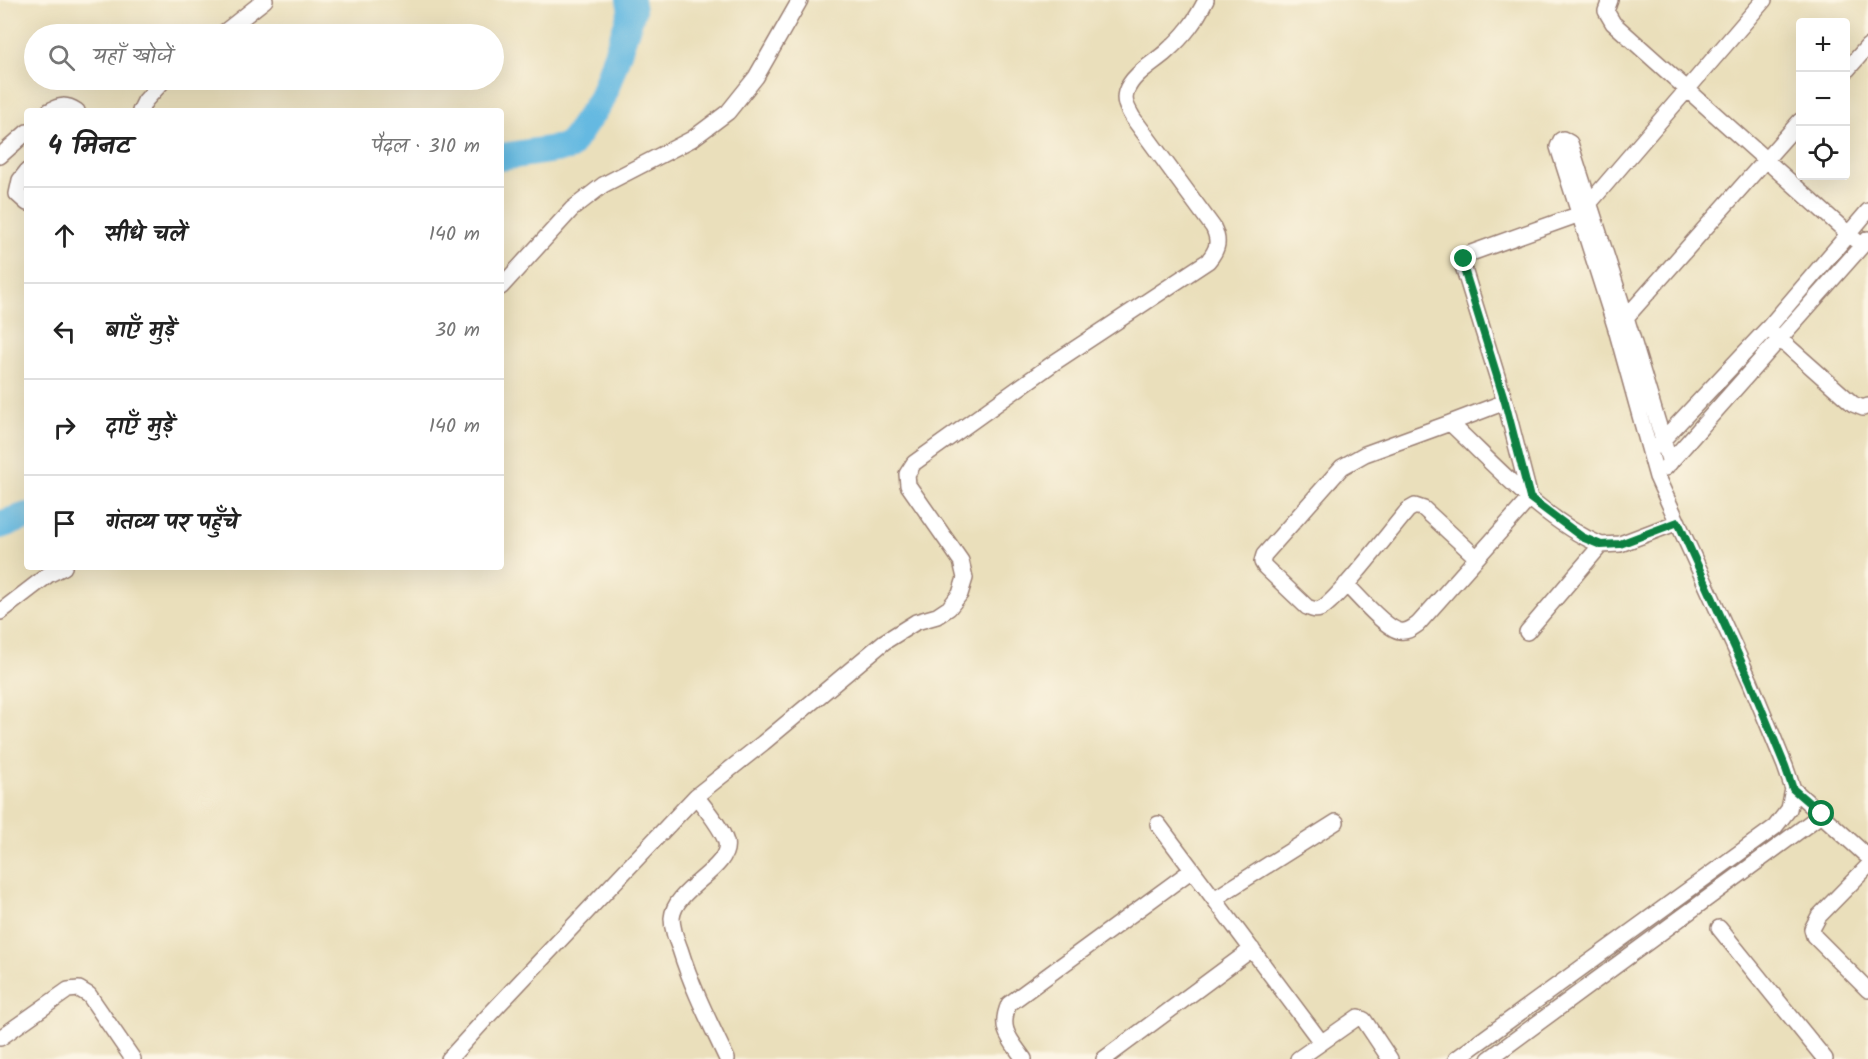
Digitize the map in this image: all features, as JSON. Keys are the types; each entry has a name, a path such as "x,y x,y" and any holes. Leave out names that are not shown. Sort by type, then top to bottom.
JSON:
{"street":[{"path":"235,24 265,0"},
{"path":"504,284 572,209 603,184 692,139 728,112 756,77 800,0"},
{"path":"449,1059 696,796 884,642 916,622 937,616 949,608 960,594 965,578 962,561 908,485 907,474 914,464 1055,362 1208,261 1216,250 1218,238 1213,226 1125,104 1126,91 1136,77 1166,52 1195,23 1206,0"},
{"path":"1610,0 1606,11 1613,23 1765,160 1849,233 1865,242 1651,453"},
{"path":"1530,498 1505,402 1463,266 1464,259 1471,253 1580,214 1764,0"},
{"path":"1850,66 1868,46"},
{"path":"142,108 155,90"},
{"path":"54,108 59,105 68,105 72,108"},
{"path":"1616,329 1796,125"},
{"path":"0,156 24,135"},
{"path":"1670,463 1590,202 1570,143 1561,140 1558,147 1616,329 1658,477 1750,681 1793,789 1868,857"},
{"path":"24,175 20,180 17,194 24,200"},
{"path":"1658,477 1774,333 1849,233 1868,212"},
{"path":"1774,333 1853,404 1863,408 1868,406"},
{"path":"1476,557 1424,509 1415,506 1408,510 1322,609 1314,610 1307,607 1262,562 1264,555 1342,467 1365,454 1505,402"},
{"path":"1450,423 1530,498 1582,537 1601,545 1620,544 1678,522"},
{"path":"1346,584 1389,626 1398,631 1408,631 1418,624 1530,498"},
{"path":"1527,632 1601,545"},
{"path":"0,612 48,575 58,570"},
{"path":"1456,1059 1775,827 1789,809 1793,789"},
{"path":"696,796 722,835 726,843 726,853 720,862 682,897 674,908 672,919 688,976 727,1059"},
{"path":"1490,1059 1822,814"},
{"path":"1214,899 1336,822"},
{"path":"1158,824 1321,1042"},
{"path":"1868,866 1819,916 1812,929 1814,936 1868,990"},
{"path":"1024,1059 1006,1033 1003,1017 1009,1004 1192,870"},
{"path":"1719,927 1825,1059"},
{"path":"1104,1059 1252,949"},
{"path":"0,1038 68,990 79,989 89,995 133,1059"},
{"path":"1298,1059 1358,1017 1364,1020 1390,1059"}],"waterway":[{"path":"504,157 569,147 602,98 632,11 630,0"},
{"path":"0,525 24,517"}],"route":[{"path":"1464,259 1463,266 1505,402 1530,498 1582,537 1601,545 1620,544 1678,522 1750,681 1793,789 1822,814"}]}
